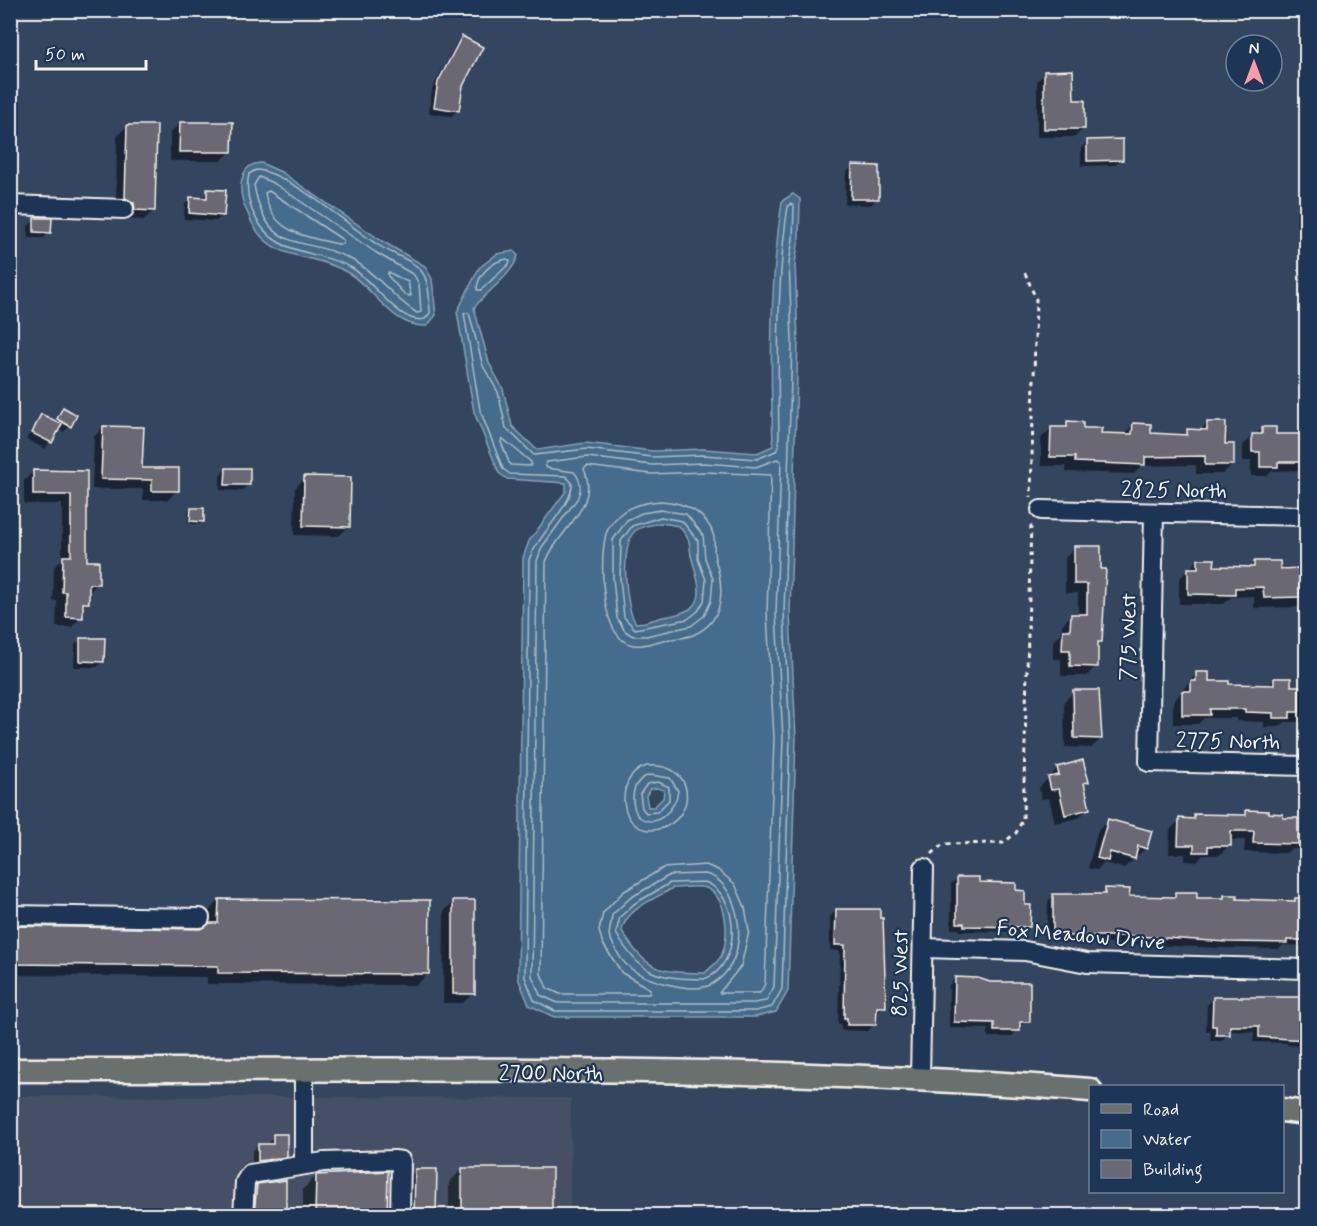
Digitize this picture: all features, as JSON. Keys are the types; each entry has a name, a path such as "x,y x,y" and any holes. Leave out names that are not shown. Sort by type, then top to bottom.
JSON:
{"main road":[{"name":"2700 North","path":"10,1070 729,1073 920,1079 1089,1090"},
{"path":"1284,1110 1306,1113"}],"street":[{"path":"10,205 124,209"},
{"name":"2825 North","path":"1034,507 1154,513 1306,516"},
{"name":"775 West","path":"1149,762 1154,513"},
{"name":"2775 North","path":"1149,762 1306,766"},
{"name":"825 West","path":"920,1079 924,868"},
{"path":"10,915 200,918"},
{"name":"Fox Meadow Drive","path":"923,948 1024,951 1087,963 1306,969"},
{"path":"304,1071 304,1166"},
{"path":"243,1215 245,1182 250,1174 324,1162 401,1161 400,1215"}],"path":[{"path":"924,868 928,857 943,844 1003,843 1016,833 1023,819 1034,507 1036,299 1025,273"}],"shaded area":[{"path":"11,1096 571,1098 570,1215 11,1216"}],"water":[{"path":"261,163 281,172 382,241 425,266 432,279 436,315 427,326 415,325 395,315 350,274 336,267 279,250 267,242 257,231 246,210 241,192 241,183 246,169"},
{"path":"793,194 800,199 799,239 795,263 798,341 790,613 796,738 788,991 776,1012 756,1017 554,1017 529,1005 518,978 523,558 529,541 566,491 566,483 507,479 499,473 474,412 457,312 479,268 497,254 514,251 518,256 515,263 474,308 489,363 503,389 512,426 537,450 586,443 653,451 704,449 757,453 773,446 772,323 775,262 782,201","holes":["662,523 679,526 687,538 697,575 699,594 693,607 686,611 636,623 632,616 627,591 627,549 635,531 645,526","650,789 664,790 663,798 654,807 648,807 646,796","694,887 706,888 719,900 725,919 726,939 720,958 705,973 676,972 656,967 639,955 631,945 622,931 624,923 635,911 673,888"]}],"building":[{"path":"462,36 483,47 463,86 459,111 434,107 438,82"},
{"path":"1073,70 1074,100 1085,100 1085,129 1044,129 1044,71"},
{"path":"180,122 233,122 232,152 179,152"},
{"path":"127,125 157,125 155,211 135,210 134,203 125,198"},
{"path":"1123,139 1123,160 1087,161 1087,140"},
{"path":"852,165 879,166 879,199 851,199"},
{"path":"207,189 226,190 224,216 189,213 190,197 207,198"},
{"path":"34,218 52,218 51,233 34,232"},
{"path":"63,407 77,415 71,427 57,419"},
{"path":"41,414 62,424 52,443 32,433"},
{"path":"1067,421 1083,422 1083,428 1102,428 1101,433 1132,434 1133,423 1151,424 1151,433 1187,435 1187,429 1207,430 1207,422 1226,422 1225,444 1234,444 1234,465 1205,465 1205,456 1145,457 1145,465 1075,462 1075,457 1050,457 1051,427 1067,427"},
{"path":"103,426 144,427 142,468 179,468 179,491 152,491 152,480 101,479"},
{"path":"1262,427 1276,427 1276,434 1306,434 1306,462 1278,462 1278,467 1260,467 1260,452 1252,452 1252,434 1262,434"},
{"path":"226,468 250,468 250,485 225,485"},
{"path":"33,470 87,471 87,561 99,561 99,584 89,584 89,603 83,603 83,618 66,617 66,592 62,592 63,556 71,556 71,495 33,495"},
{"path":"304,476 351,477 350,527 303,526"},
{"path":"191,508 204,508 204,522 190,521"},
{"path":"1074,546 1101,546 1101,569 1106,569 1102,642 1098,642 1098,667 1070,666 1070,650 1062,650 1063,630 1070,630 1071,614 1087,614 1087,584 1074,584"},
{"path":"1198,559 1215,559 1214,566 1254,567 1254,561 1280,561 1281,569 1299,568 1300,597 1264,598 1263,587 1235,588 1235,595 1188,594 1188,568 1198,568"},
{"path":"80,638 105,638 104,662 80,661"},
{"path":"1196,672 1209,672 1209,681 1229,681 1229,684 1274,685 1274,678 1291,678 1291,686 1299,686 1299,712 1290,712 1290,718 1273,718 1273,713 1245,712 1245,709 1210,709 1210,715 1182,715 1182,691 1191,691 1191,681 1196,681"},
{"path":"1073,690 1099,690 1102,739 1074,738"},
{"path":"1083,760 1089,782 1084,783 1090,809 1065,815 1059,789 1051,790 1048,777 1059,775 1057,767"},
{"path":"1246,810 1269,811 1269,813 1283,814 1283,818 1298,818 1298,844 1253,843 1254,831 1231,831 1231,846 1208,846 1208,852 1194,852 1194,845 1178,845 1179,818 1194,819 1194,814 1246,815"},
{"path":"1108,819 1152,831 1147,849 1138,846 1135,859 1110,852 1108,861 1097,858"},
{"path":"957,877 979,877 979,882 1016,883 1016,890 1025,891 1025,905 1031,905 1030,927 964,926 964,923 957,923"},
{"path":"1105,888 1130,889 1129,896 1175,897 1175,892 1197,892 1197,898 1224,898 1224,895 1237,895 1237,899 1295,901 1295,898 1306,898 1306,940 1287,940 1287,943 1227,942 1135,936 1061,936 1061,932 1053,932 1053,894 1105,894"},
{"path":"219,899 430,900 429,974 218,973 218,966 10,964 10,926 200,929 210,923 218,923"},
{"path":"453,900 475,900 475,994 453,994"},
{"path":"836,909 880,909 880,918 883,918 886,1007 877,1007 876,1025 847,1025 847,1018 844,1018 845,945 835,945"},
{"path":"955,977 978,978 990,982 1030,982 1030,1022 1020,1022 1020,1031 994,1031 994,1023 954,1022"},
{"path":"1213,997 1306,997 1306,1040 1259,1037 1259,1026 1230,1026 1230,1035 1216,1035 1216,1026 1212,1026"},
{"path":"273,1134 287,1134 287,1157 258,1161 258,1144 273,1144"},
{"path":"462,1168 552,1168 552,1215 462,1215"},
{"path":"415,1169 437,1169 436,1215 414,1215"},
{"path":"388,1171 387,1215 315,1215 316,1175"},
{"path":"286,1180 286,1215 254,1215 257,1184"}]}
